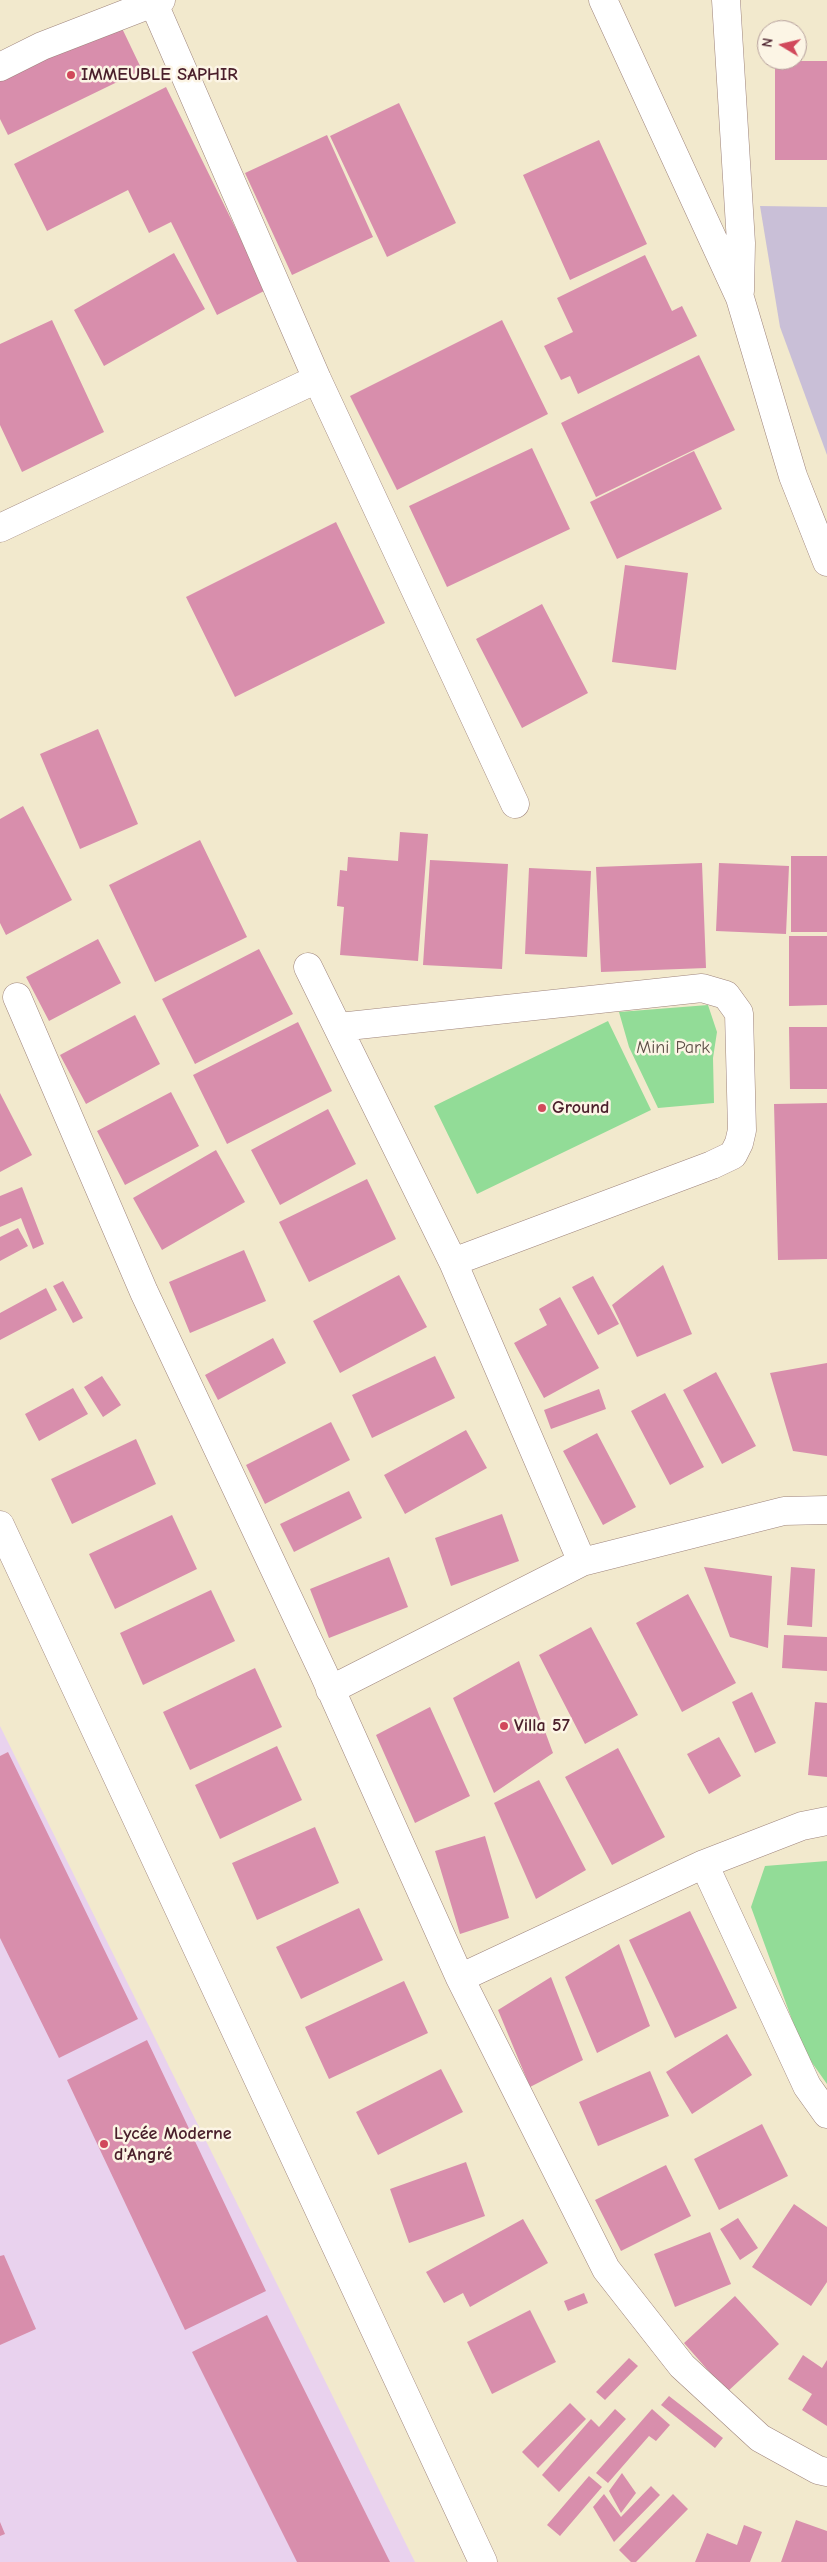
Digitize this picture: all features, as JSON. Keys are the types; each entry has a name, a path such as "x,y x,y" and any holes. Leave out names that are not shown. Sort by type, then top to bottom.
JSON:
{"street":[{"path":"603,0 740,298 793,476 827,562"},
{"path":"726,0 741,243 740,298"},
{"path":"0,67 42,46 158,2 317,379 515,804"},
{"path":"0,528 317,379"},
{"path":"308,967 453,1262 582,1562"},
{"path":"339,1027 702,988 726,995 739,1013 742,1130 740,1143 733,1155 718,1163 453,1262"},
{"path":"18,998 144,1292 330,1690 460,1978 606,2269 682,2366 760,2438 818,2470 827,2472"},
{"path":"330,1690 582,1562 784,1511 827,1510"},
{"path":"0,1525 483,2562"},
{"path":"460,1978 704,1864 802,1826 827,1821"},
{"path":"704,1864 807,2086 827,2114"}],"shaded area":[{"path":"760,206 827,207 827,455 780,327"},
{"name":"Lycée Moderne d'Angré","path":"0,1726 415,2562 0,2562"}],"green space":[{"name":"Mini Park","path":"708,1005 717,1032 713,1058 714,1103 658,1108 629,1047 619,1012"},
{"name":"Ground","path":"608,1021 651,1110 477,1194 434,1106"},
{"path":"827,1861 827,2084 803,2050 751,1907 765,1866"}],"building":[{"name":"IMMEUBLE SAPHIR","path":"119,22 142,70 8,135 0,119 0,80"},
{"path":"807,61 827,61 827,160 775,160 775,70 807,70"},
{"path":"166,87 266,290 217,315 171,222 149,233 128,190 47,231 14,164"},
{"path":"399,103 456,223 387,257 330,136"},
{"path":"327,135 373,237 292,275 245,173"},
{"path":"599,140 647,244 570,280 523,175"},
{"path":"174,253 205,309 104,366 74,310"},
{"path":"645,255 672,311 682,306 697,336 578,394 570,376 561,380 544,346 573,332 557,298"},
{"path":"52,320 104,432 22,472 0,425 0,344"},
{"path":"502,320 548,414 397,490 350,396"},
{"path":"699,355 735,430 596,497 561,423"},
{"path":"532,448 570,529 447,587 409,506"},
{"path":"694,451 722,509 617,559 590,502"},
{"path":"336,522 385,623 235,697 186,597"},
{"path":"625,565 688,573 676,670 612,662"},
{"path":"542,604 588,693 522,728 476,639"},
{"path":"98,729 138,824 80,849 40,754"},
{"path":"23,806 72,900 6,935 0,923 0,819"},
{"path":"400,832 428,834 418,961 340,955 344,907 337,906 340,870 347,871 348,857 398,861"},
{"path":"200,840 247,937 155,982 109,885"},
{"path":"791,856 827,856 827,932 791,932"},
{"path":"430,860 508,864 502,969 423,965"},
{"path":"702,863 706,968 601,972 596,867"},
{"path":"719,863 789,866 786,934 716,931"},
{"path":"529,868 591,871 587,957 525,954"},
{"path":"789,936 827,936 827,1005 789,1006"},
{"path":"98,939 121,983 49,1021 26,977"},
{"path":"259,949 293,1014 195,1064 162,999"},
{"path":"135,1015 160,1064 86,1104 60,1055"},
{"path":"298,1022 332,1091 227,1144 193,1075"},
{"path":"789,1027 827,1027 827,1089 790,1089"},
{"path":"171,1092 199,1146 125,1185 97,1131"},
{"path":"0,1093 32,1155 0,1172"},
{"path":"827,1103 827,1259 778,1260 774,1104"},
{"path":"328,1109 356,1164 280,1205 251,1150"},
{"path":"216,1150 245,1202 162,1250 133,1198"},
{"path":"367,1179 396,1239 309,1282 279,1222"},
{"path":"22,1187 44,1244 33,1249 21,1218 0,1227 0,1196"},
{"path":"18,1228 28,1246 0,1261 0,1237"},
{"path":"244,1250 266,1301 190,1333 169,1282"},
{"path":"663,1265 692,1334 637,1357 612,1305"},
{"path":"399,1275 427,1327 340,1373 313,1321"},
{"path":"593,1276 619,1324 598,1335 572,1287"},
{"path":"63,1281 83,1318 73,1323 53,1286"},
{"path":"46,1288 57,1310 0,1340 0,1313"},
{"path":"560,1297 599,1368 544,1398 514,1343 547,1325 539,1309"},
{"path":"273,1338 286,1363 218,1400 205,1375"},
{"path":"435,1356 455,1398 372,1438 352,1395"},
{"path":"827,1363 827,1456 793,1451 770,1373"},
{"path":"716,1372 756,1446 722,1464 683,1390"},
{"path":"102,1376 121,1405 103,1417 84,1387"},
{"path":"73,1388 88,1414 39,1441 25,1414"},
{"path":"599,1389 606,1409 551,1429 544,1410"},
{"path":"665,1393 704,1467 670,1485 631,1411"},
{"path":"331,1422 350,1460 265,1504 246,1465"},
{"path":"466,1430 487,1468 405,1514 384,1475"},
{"path":"597,1433 636,1507 603,1525 563,1451"},
{"path":"136,1439 156,1484 72,1524 51,1479"},
{"path":"349,1491 362,1518 294,1552 280,1524"},
{"path":"502,1514 519,1561 451,1586 435,1538"},
{"path":"172,1515 197,1569 115,1609 89,1554"},
{"path":"389,1557 408,1607 329,1638 310,1589"},
{"path":"704,1567 772,1576 768,1648 730,1637"},
{"path":"791,1567 815,1569 812,1627 787,1625"},
{"path":"211,1590 235,1641 143,1685 120,1633"},
{"path":"688,1594 736,1683 682,1712 636,1623"},
{"path":"591,1627 638,1715 585,1744 539,1655"},
{"path":"784,1635 827,1637 827,1671 782,1668"},
{"name":"Villa 57","path":"519,1661 553,1753 494,1793 453,1698"},
{"path":"255,1668 282,1727 190,1770 163,1712"},
{"path":"752,1692 776,1743 755,1753 732,1702"},
{"path":"815,1702 827,1703 827,1777 808,1775"},
{"path":"430,1707 470,1796 415,1823 376,1735"},
{"path":"719,1737 741,1776 709,1794 687,1754"},
{"path":"277,1746 302,1800 220,1839 195,1785"},
{"path":"618,1748 665,1837 612,1865 565,1777"},
{"path":"8,1752 138,2019 59,2058 0,1938 0,1756"},
{"path":"539,1780 586,1870 536,1899 494,1803"},
{"path":"315,1827 339,1883 257,1920 232,1863"},
{"path":"485,1836 509,1918 460,1934 435,1851"},
{"path":"359,1908 383,1960 301,1999 276,1947"},
{"path":"690,1911 737,2008 675,2038 629,1940"},
{"path":"619,1944 650,2026 597,2053 565,1977"},
{"path":"551,1977 583,2060 530,2087 498,2010"},
{"path":"404,1981 428,2033 329,2079 305,2027"},
{"path":"727,2034 752,2075 692,2114 666,2072"},
{"path":"147,2040 266,2291 185,2330 67,2080"},
{"path":"441,2069 463,2112 378,2155 356,2112"},
{"path":"650,2071 669,2116 598,2146 579,2102"},
{"path":"762,2124 788,2176 719,2210 694,2159"},
{"path":"466,2162 485,2216 409,2243 390,2189"},
{"path":"666,2165 691,2216 621,2251 595,2200"},
{"path":"794,2204 827,2227 827,2282 811,2306 752,2267"},
{"path":"738,2218 758,2248 740,2260 720,2229"},
{"path":"523,2219 548,2263 470,2307 463,2293 444,2303 426,2272"},
{"path":"710,2232 731,2284 675,2307 654,2254"},
{"path":"4,2255 36,2329 0,2345 0,2256"},
{"path":"584,2293 588,2303 568,2311 564,2301"},
{"path":"735,2296 779,2344 727,2392 684,2343"},
{"path":"530,2310 556,2362 492,2394 467,2342"},
{"path":"267,2315 390,2562 297,2562 192,2352"},
{"path":"803,2355 822,2368 827,2360 827,2426 802,2410 812,2394 788,2379"},
{"path":"629,2358 638,2366 605,2400 596,2392"},
{"path":"669,2396 723,2438 715,2448 661,2405"},
{"path":"570,2403 586,2419 538,2468 522,2452"},
{"path":"615,2409 626,2419 559,2492 542,2475 591,2419 599,2427"},
{"path":"652,2409 670,2425 656,2441 649,2436 608,2483 596,2473"},
{"path":"622,2473 636,2493 621,2513 609,2491"},
{"path":"589,2476 602,2487 560,2536 547,2525"},
{"path":"651,2486 660,2495 614,2542 593,2507 604,2494 621,2517"},
{"path":"673,2494 688,2509 636,2562 631,2562 619,2550"},
{"path":"796,2520 827,2531 827,2562 781,2562"},
{"path":"0,2522 5,2534 0,2536"},
{"path":"744,2525 762,2532 750,2562 695,2562 707,2533 737,2545"}],"place":[{"name":"IMMEUBLE SAPHIR","path":"71,75"},
{"name":"Ground","path":"542,1108"},
{"name":"Villa 57","path":"504,1726"},
{"name":"Lycée Moderne d'Angré","path":"104,2144"}]}
